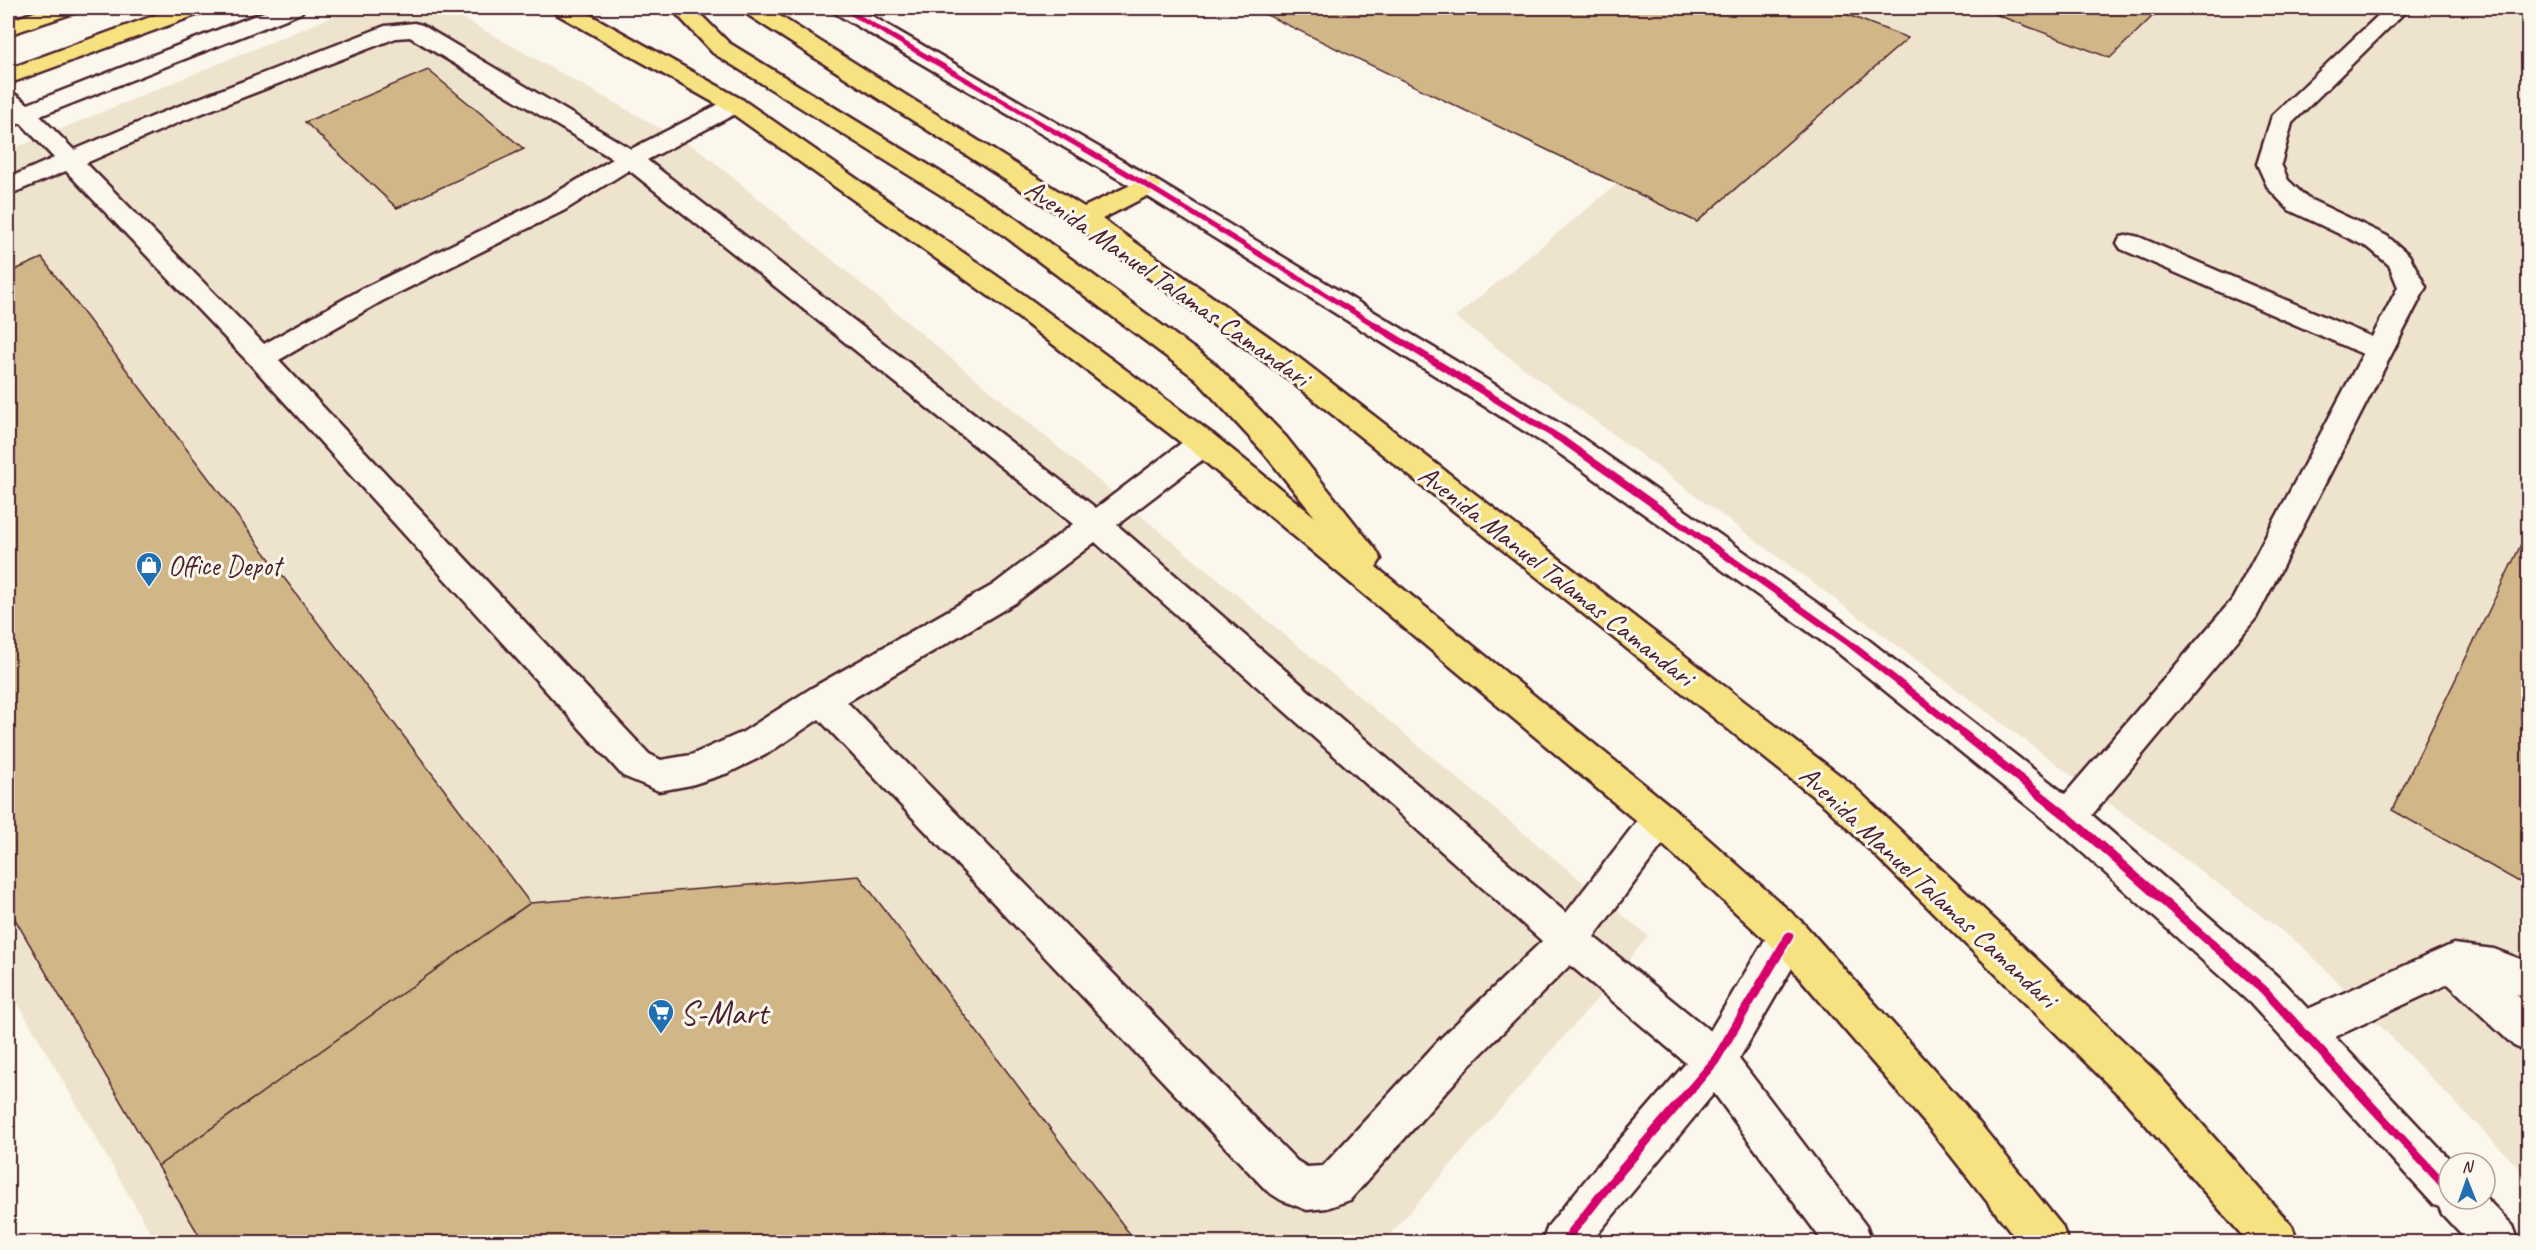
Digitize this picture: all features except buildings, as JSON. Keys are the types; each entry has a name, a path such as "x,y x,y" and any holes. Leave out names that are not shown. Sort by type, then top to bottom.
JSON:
{"main road":[{"path":"8,28 66,8"},
{"path":"8,77 194,8"},
{"path":"564,8 735,105 1017,303 1203,443 1659,819 1789,936 1945,1114 2046,1242"},
{"path":"682,8 721,48 1003,222 1205,371 1275,445 1405,610"},
{"name":"Avenida Manuel Talamas Camandari","path":"753,8 1083,218 1289,365 1838,795 2141,1087 2276,1242"},
{"path":"1083,218 1148,186"}],"street":[{"path":"293,8 13,111 68,160 261,358 636,765 660,776 691,770 715,762 754,743 822,699 1004,594 1097,526 1203,443"},
{"path":"843,8 1148,186 1564,441 1849,643 2068,817 2264,990 2437,1177"},
{"path":"2068,817 2244,609 2412,287 2400,261 2378,242 2298,204 2277,183 2269,165 2282,121 2398,8"},
{"path":"8,187 68,160 393,31 405,28 414,30 630,159 1097,526 1569,940 1715,1061 1850,1242"},
{"path":"261,358 372,296 556,204 630,159 735,105"},
{"path":"2130,243 2378,350"},
{"path":"822,699 1282,1176 1297,1187 1313,1190 1335,1185 1455,1052 1569,940 1659,819"},
{"path":"1564,1242 1608,1186 1715,1061 1789,936"},
{"path":"2303,1032 2453,963 2494,967 2529,980"},
{"path":"2453,963 2529,1032"},
{"path":"2468,1211 2497,1242"}],"shaded area":[{"path":"353,8 444,8 701,151 1648,936 1604,991 1383,1242 156,1242 8,986 8,151"},
{"path":"1784,8 2528,8 2528,1177 2303,947 1455,317 1816,21"}],"cycle path":[{"path":"843,8 1148,186 1564,441 1849,643 2068,817 2264,990 2437,1177"},
{"path":"1564,1242 1608,1186 1715,1061 1789,936"}],"place":[{"name":"Office Depot","path":"149,588"},
{"name":"S-Mart","path":"661,1035"}]}
